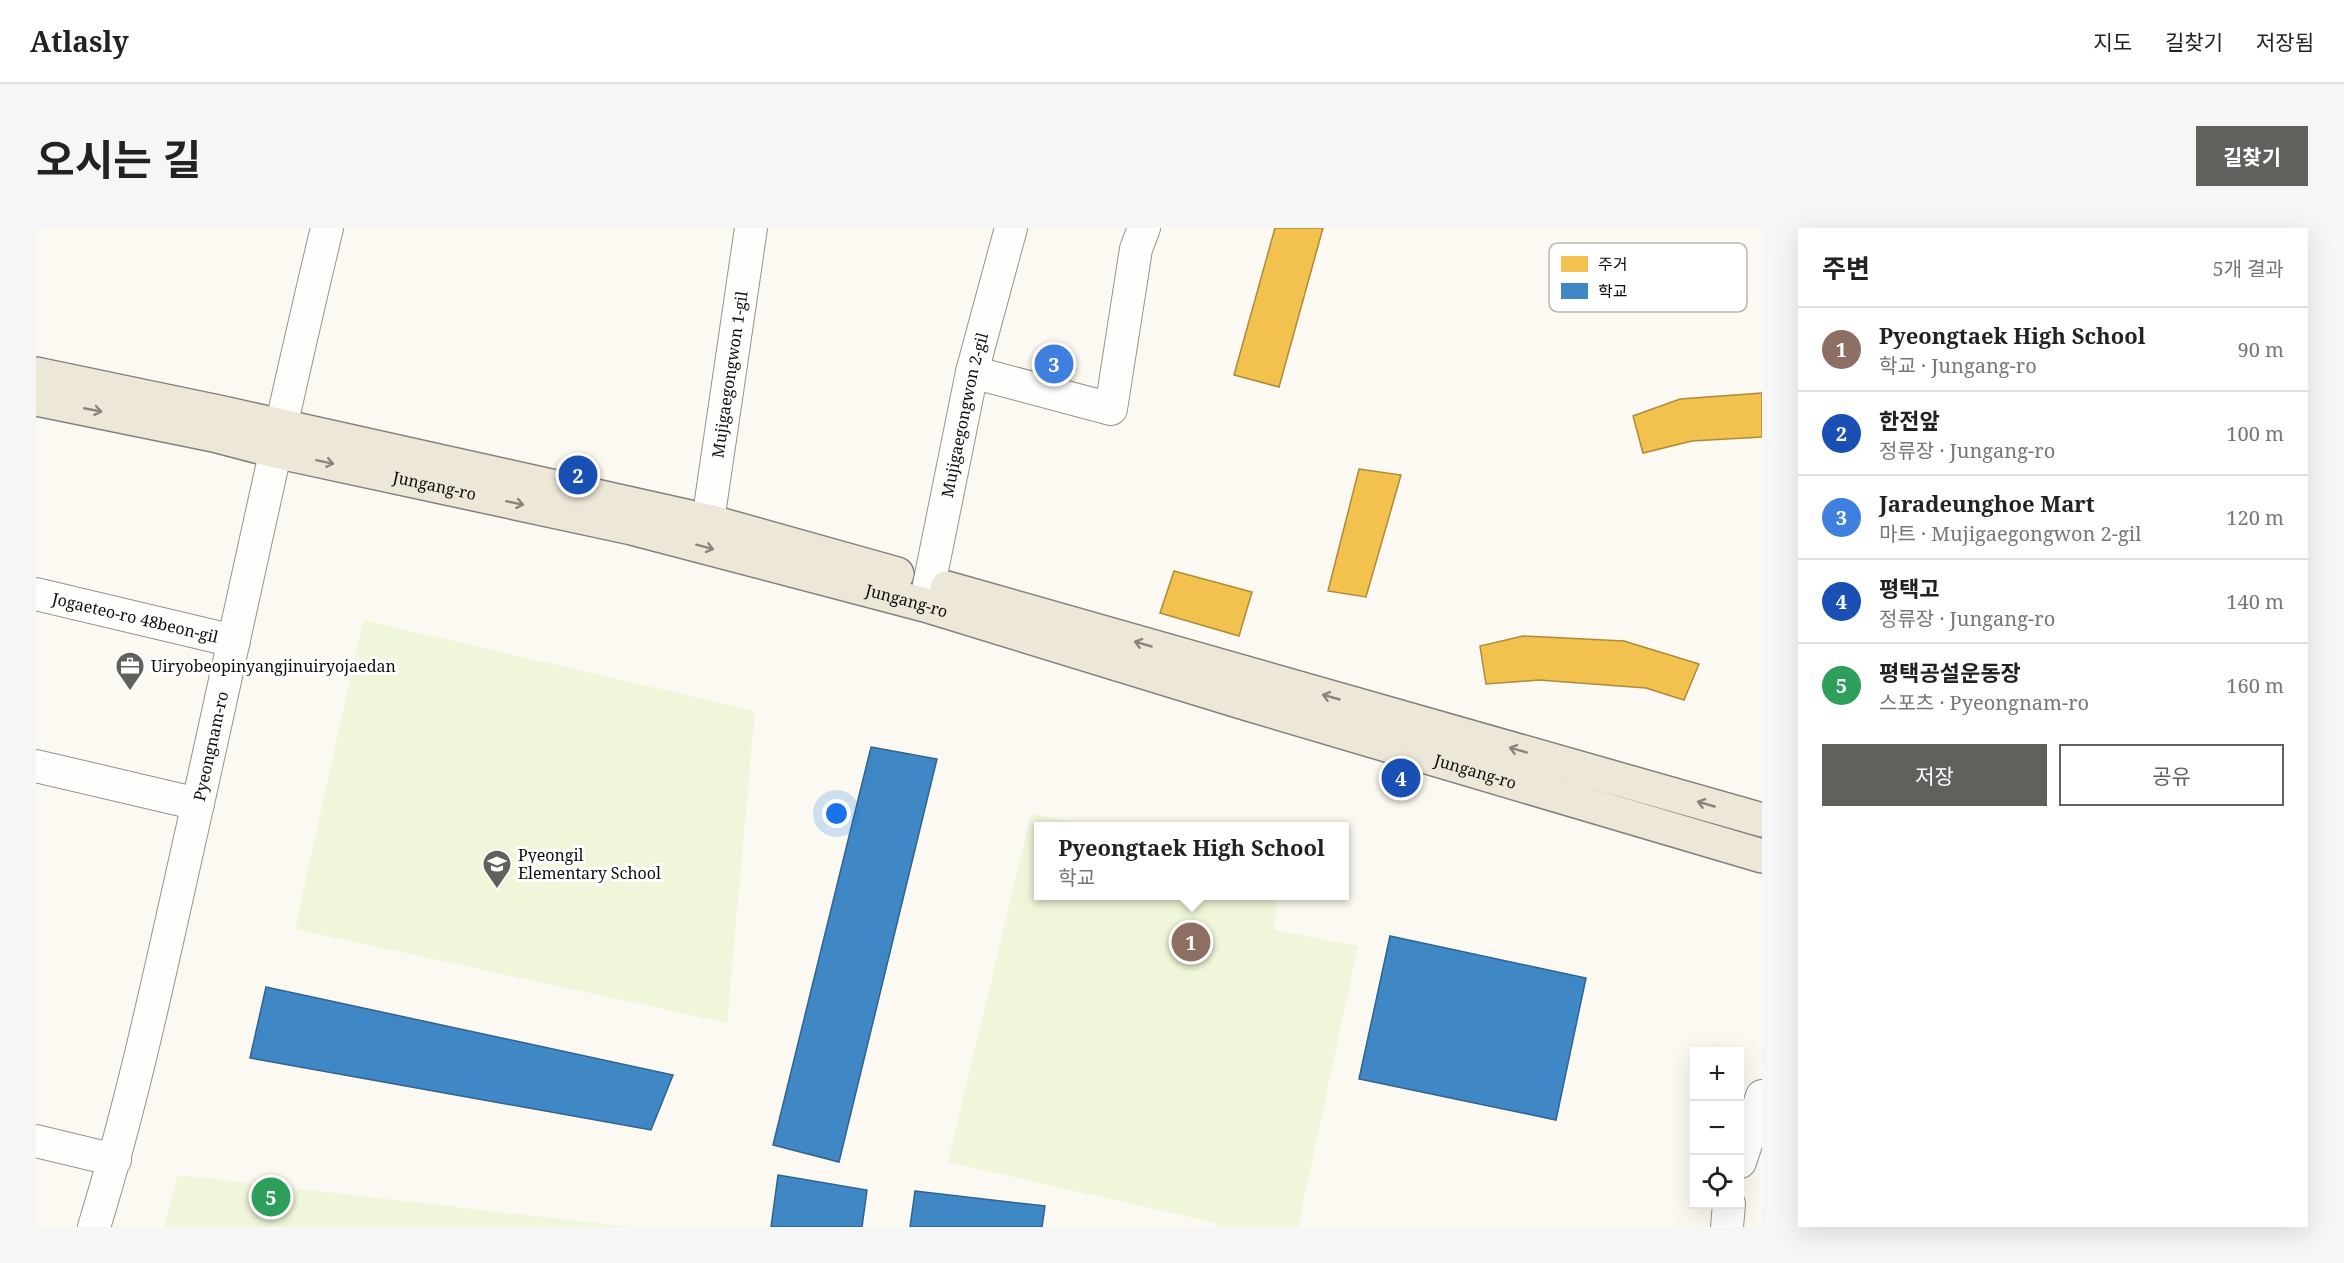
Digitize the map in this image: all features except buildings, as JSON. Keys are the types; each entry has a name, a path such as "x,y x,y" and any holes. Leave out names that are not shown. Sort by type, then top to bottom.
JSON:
{"main road":[{"name":"Jungang-ro","path":"36,374 632,528 927,594 1762,819"},
{"name":"Jungang-ro","path":"36,399 214,435 277,438 708,521 1237,701 1762,856"}],"street":[{"name":"Pyeongnam-ro","path":"94,1227 115,1160 198,804 277,438 327,228"},
{"name":"Mujigaegongwon 1-gil","path":"708,521 751,228"},
{"name":"Mujigaegongwon 2-gil","path":"927,594 972,372 1011,228"},
{"path":"972,372 1111,409 1136,249 1144,228"},
{"name":"Jogaeteo-ro 48beon-gil","path":"36,594 234,640"},
{"path":"36,766 198,804"},
{"path":"1742,1155 1762,1096"},
{"path":"36,1141 115,1160"},
{"path":"1727,1227 1729,1209"}],"green space":[{"path":"363,620 755,711 727,1023 295,929"},
{"path":"1031,814 1076,822 1034,822 1034,900 1278,900 1274,930 1358,946 1298,1227 1216,1227 1216,1223 948,1162"},
{"path":"178,1175 630,1227 164,1227"}],"place":[{"name":"Jaradeunghoe Mart","path":"1054,364"},
{"name":"한전앞","path":"578,475"},
{"name":"Uiryobeopinyangjinuiryojaedan","path":"130,692"},
{"name":"평택고","path":"1401,778"},
{"name":"Pyeongil Elementary School","path":"497,890"},
{"name":"Pyeongtaek High School","path":"1191,942"},
{"name":"평택공설운동장","path":"271,1197"}]}
